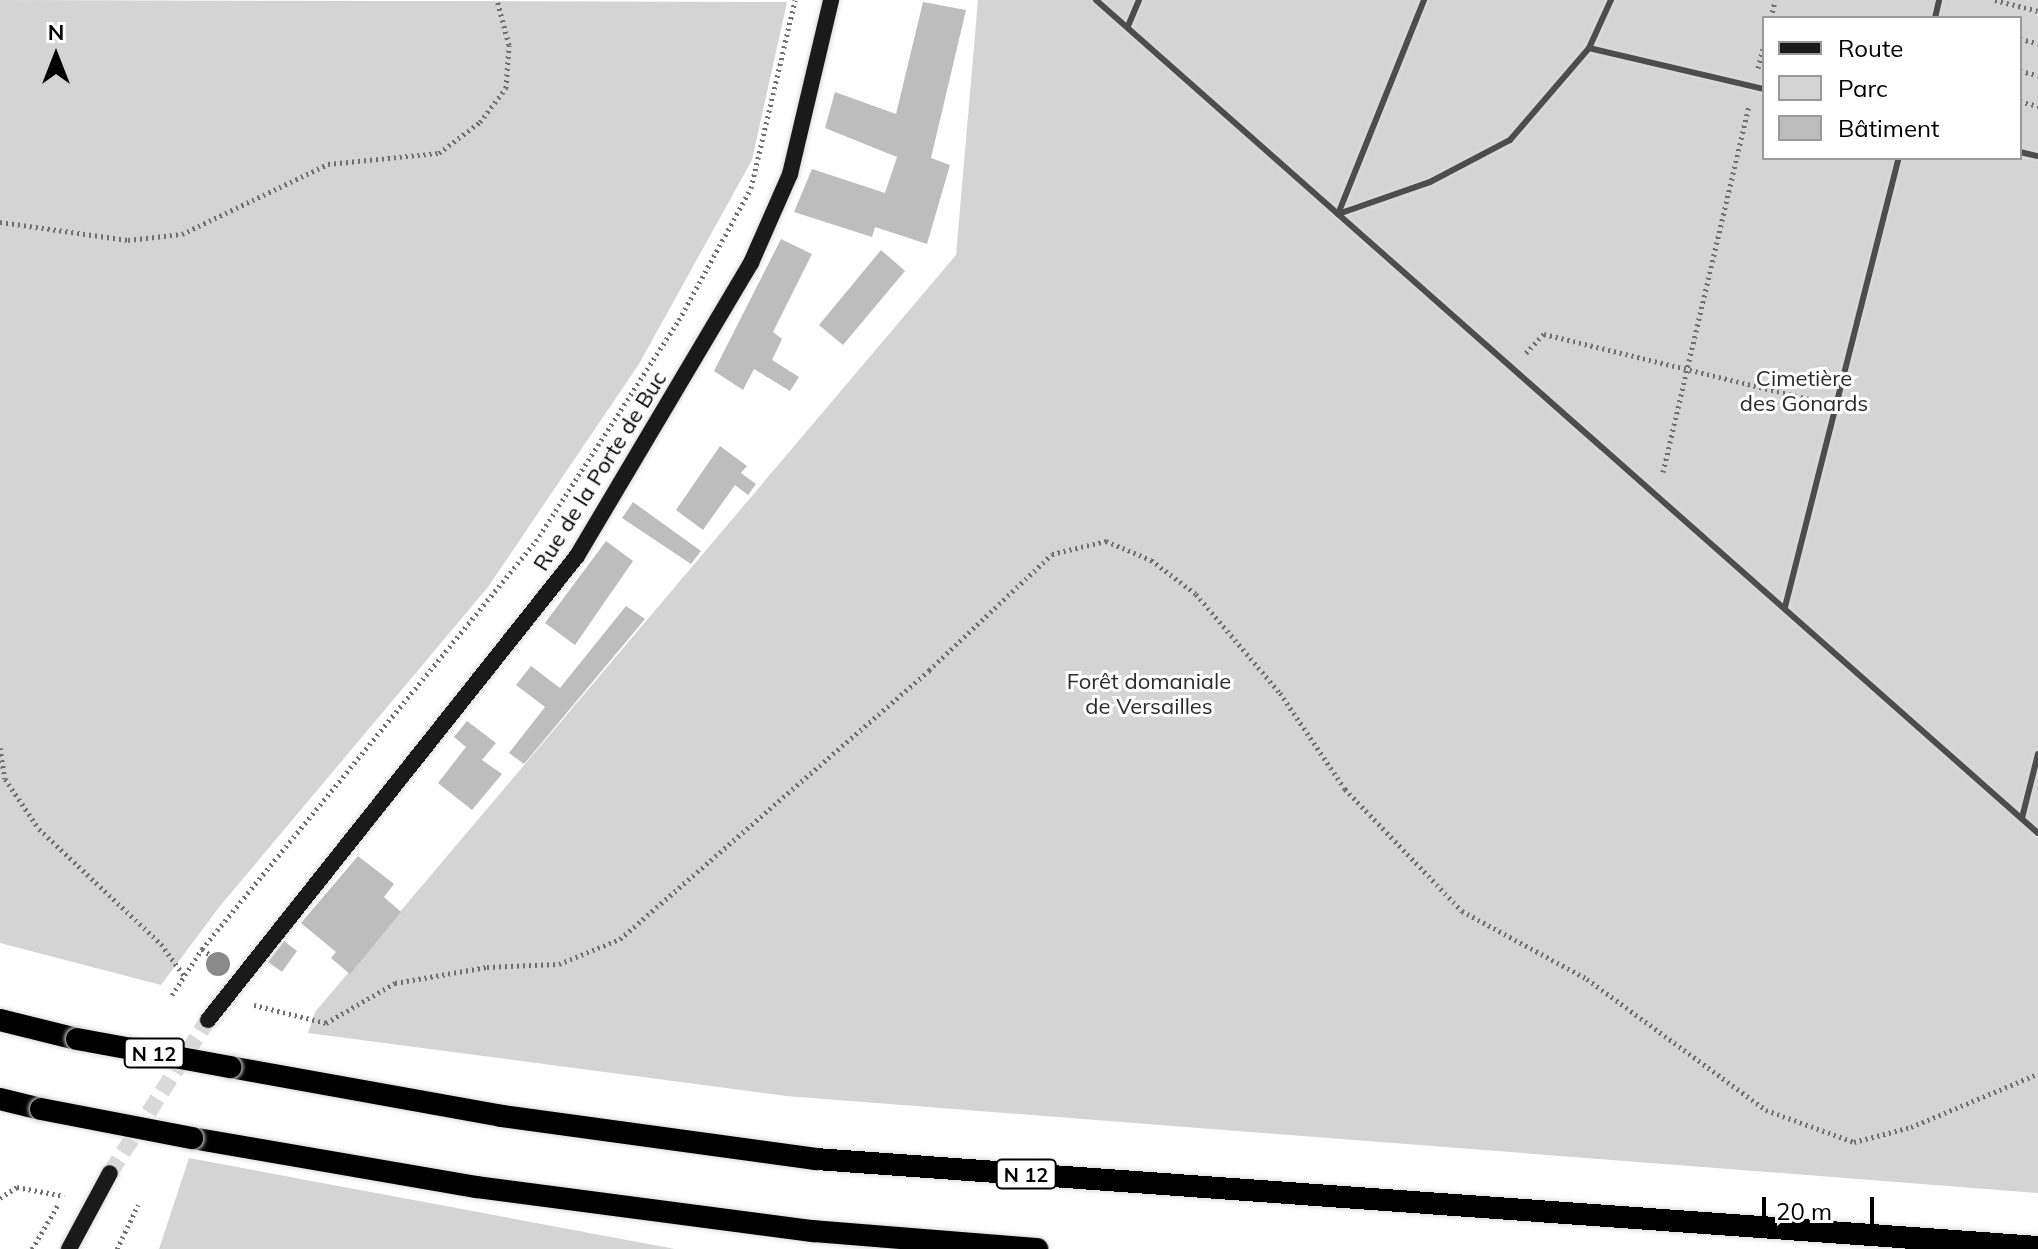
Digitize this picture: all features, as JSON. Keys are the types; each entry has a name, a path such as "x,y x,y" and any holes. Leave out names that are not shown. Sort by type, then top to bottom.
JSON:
{"highway":[{"name":"N 12","path":"0,1020 77,1039 502,1116 816,1159 2038,1247"},
{"path":"0,1099 192,1138 492,1189 813,1231 1037,1249"}],"main road":[{"name":"Rue de la Porte de Buc","path":"208,1020 577,556 610,503 751,263 790,174 831,0"},
{"path":"69,1249 110,1173"}],"lane":[{"path":"1096,0 2038,833"},
{"path":"1128,26 1139,0"},
{"path":"1338,214 1424,0"},
{"path":"1338,214 1430,182 1510,140 1589,48 1611,0"},
{"path":"1589,48 1762,89"},
{"path":"1785,607 1898,160"},
{"path":"2022,818 2038,754"}],"path":[{"path":"0,222 128,240 182,234 328,164 439,153 480,122 506,88 509,45 497,0"},
{"path":"172,995 202,949 536,541 679,320 751,188 795,0"},
{"path":"1995,0 2038,11"},
{"path":"1658,495 1762,53"},
{"path":"1512,368 1544,334 1836,406"},
{"path":"252,1004 326,1023 395,983 487,967 559,964 620,939 929,670 1052,554 1106,541 1151,560 1196,594 1280,693 1345,789 1462,911 1587,979 1766,1110 1854,1142 1911,1127 2038,1074"},
{"path":"0,748 3,779 39,829 161,944 184,976"},
{"path":"32,1249 70,1185"},
{"path":"0,1198 17,1187 64,1196"},
{"path":"117,1249 138,1205"}],"green space":[{"path":"0,0 787,2 752,160 639,364 488,587 220,906 161,985 0,943"},
{"name":"Forêt domaniale de Versailles","path":"978,0 2038,0 2038,1193 786,1096 308,1033 315,1012 956,255"},
{"path":"189,1158 675,1249 159,1249"}],"building":[{"path":"923,2 966,10 931,158 950,165 927,244 875,227 872,237 794,212 812,169 885,193 897,157 825,128 835,92 896,114"},
{"path":"781,239 812,254 773,332 782,339 772,360 799,377 790,391 754,369 743,390 714,371"},
{"path":"881,250 905,271 843,345 819,325"},
{"path":"720,446 747,466 741,473 756,484 748,495 735,485 703,530 676,510"},
{"path":"633,502 701,551 691,564 622,518"},
{"path":"606,541 633,561 575,645 545,623"},
{"path":"626,606 645,619 524,764 509,753 545,707 516,685 531,666 560,688"},
{"path":"467,721 496,743 482,760 502,774 472,810 438,783 466,747 454,737"},
{"path":"358,856 394,884 384,897 401,912 350,974 331,958 336,952 301,923"},
{"path":"284,941 297,951 282,972 268,962"}],"tunnel":[{"path":"110,1173 208,1020"}],"park label":[{"name":"Cimetière des Gonards","path":"1804,390"}]}
